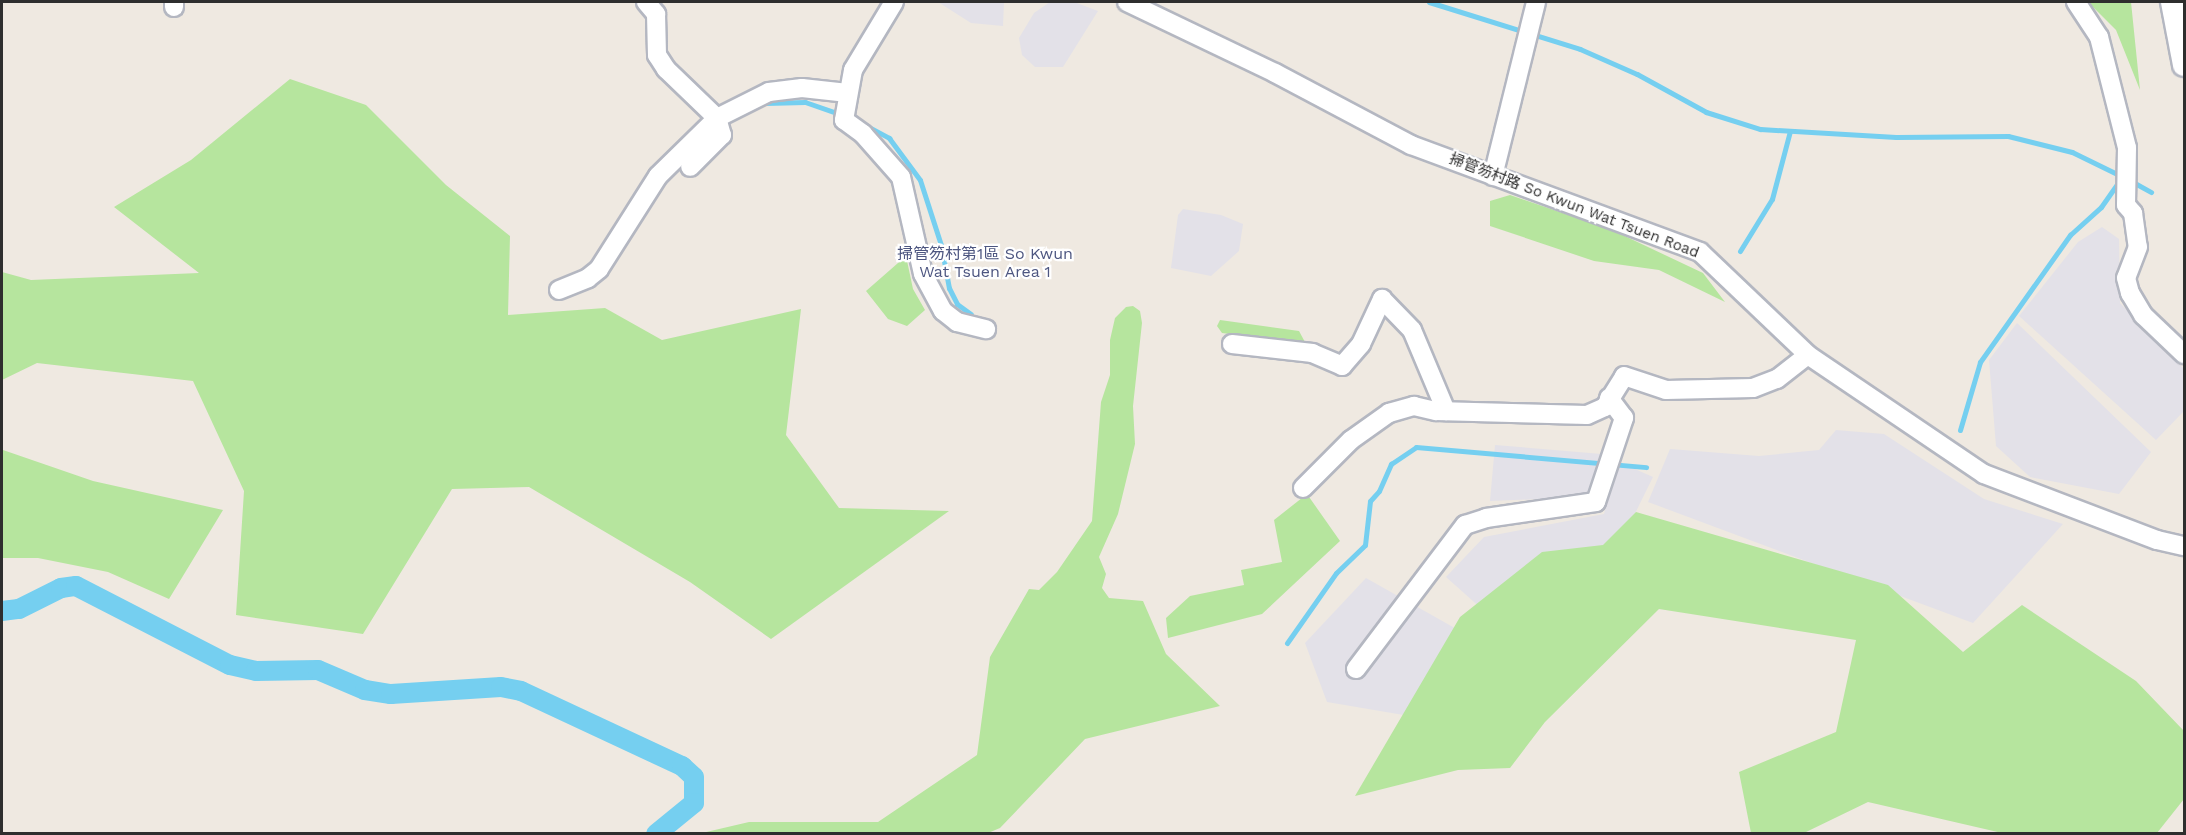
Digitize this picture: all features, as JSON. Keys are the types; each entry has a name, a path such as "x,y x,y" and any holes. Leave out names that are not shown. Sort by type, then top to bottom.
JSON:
{"street":[{"path":"646,2 656,14 657,55 666,69 719,125"},
{"path":"846,108 853,70 894,2"},
{"name":"掃管笏村路 So Kwun Wat Tsuen Road","path":"1127,2 1275,73 1411,145 1700,252 1808,355 1984,474 2157,540 2184,546"},
{"path":"1493,176 1522,50 1536,2"},
{"path":"2076,2 2099,37 2127,148 2127,194 2138,247 2126,278 2130,293 2143,315 2184,354"},
{"path":"2172,2 2184,65"},
{"path":"559,290 588,279 599,269 658,176 719,125 769,92 802,88 846,108 863,134 901,177 923,274 943,311 957,322 986,329"},
{"path":"690,167 719,125"},
{"path":"1232,344 1312,353 1342,366 1350,362 1361,344 1382,299 1412,330 1446,411"},
{"path":"1303,488 1351,440 1389,413 1414,406 1446,411 1575,416 1597,412 1605,407 1624,375 1666,390 1757,388 1777,379 1808,355"},
{"path":"1356,669 1465,525 1486,518 1594,504 1604,481 1624,418 1609,398"}],"shaded area":[{"path":"938,2 1004,2 1003,26 971,23"},
{"path":"1050,2 1074,2 1098,11 1063,67 1035,67 1022,55 1019,38 1034,13"},
{"path":"1183,209 1221,215 1243,224 1239,251 1211,276 1171,268 1178,215"},
{"path":"2102,227 2119,239 2120,303 2184,369 2184,411 2156,440 2019,316 2078,242"},
{"path":"2017,323 2151,452 2119,494 2030,477 1996,446 1989,360"},
{"path":"1836,430 1884,434 1984,499 2063,524 1973,623 1648,502 1670,449 1759,456 1819,450"},
{"path":"1495,445 1602,454 1591,497 1490,501"},
{"path":"1619,462 1653,477 1619,546 1483,610 1446,577 1484,537 1604,514"},
{"path":"1366,578 1476,640 1433,720 1327,702 1305,643"}],"green space":[{"path":"2088,2 2131,2 2140,90 2116,30"},
{"path":"290,79 366,105 446,185 510,236 508,315 605,308 662,340 801,309 786,435 839,508 949,511 771,639 690,582 529,487 452,489 363,634 236,615 244,491 193,381 37,363 2,380 2,272 31,280 199,273 114,207 191,160"},
{"path":"1510,195 1612,230 1703,273 1725,302 1659,270 1594,261 1490,226 1490,201"},
{"path":"906,256 913,289 925,310 907,326 888,319 866,291"},
{"path":"1133,306 1140,311 1142,323 1133,406 1135,444 1118,514 1099,557 1106,574 1102,588 1109,598 1143,601 1166,654 1220,706 1085,739 1000,828 988,833 702,833 749,822 878,822 977,755 990,657 1029,589 1039,590 1057,572 1092,521 1101,402 1110,375 1110,340 1115,318 1126,307"},
{"path":"1220,320 1299,331 1306,344 1222,333 1217,326"},
{"path":"3,450 93,481 223,510 169,599 108,572 38,558 2,558"},
{"path":"1307,494 1340,541 1262,614 1168,638 1166,618 1190,596 1244,585 1241,570 1282,562 1274,520"},
{"path":"1636,512 1888,585 1963,652 2022,605 2136,681 2184,731 2184,799 2157,833 2002,833 1868,802 1804,833 1751,833 1739,772 1836,732 1856,640 1659,609 1545,722 1510,768 1458,770 1355,796 1460,617 1542,552 1603,545"}],"waterway":[{"path":"1429,2 1580,49 1637,74 1706,112 1760,129 1896,137 2008,136 2072,152 2123,177"},
{"path":"765,103 805,102 840,114"},
{"path":"863,124 889,138 920,180 941,245 949,288 957,304 971,314"},
{"path":"1740,251 1772,199 1790,131"},
{"path":"1960,430 1980,362 2070,235 2101,207 2120,180"},
{"path":"2131,181 2151,192"},
{"path":"1287,643 1336,573 1365,545 1370,501 1379,491 1391,464 1416,447 1646,467"},
{"path":"2,611 19,609 61,588 76,586 230,665 256,671 318,670 365,690 391,694 501,687 521,691 682,766 694,777 694,803 656,834"}],"district":[{"name":"掃管笏村第1區 So Kwun Wat Tsuen Area 1","path":"985,263"}]}
